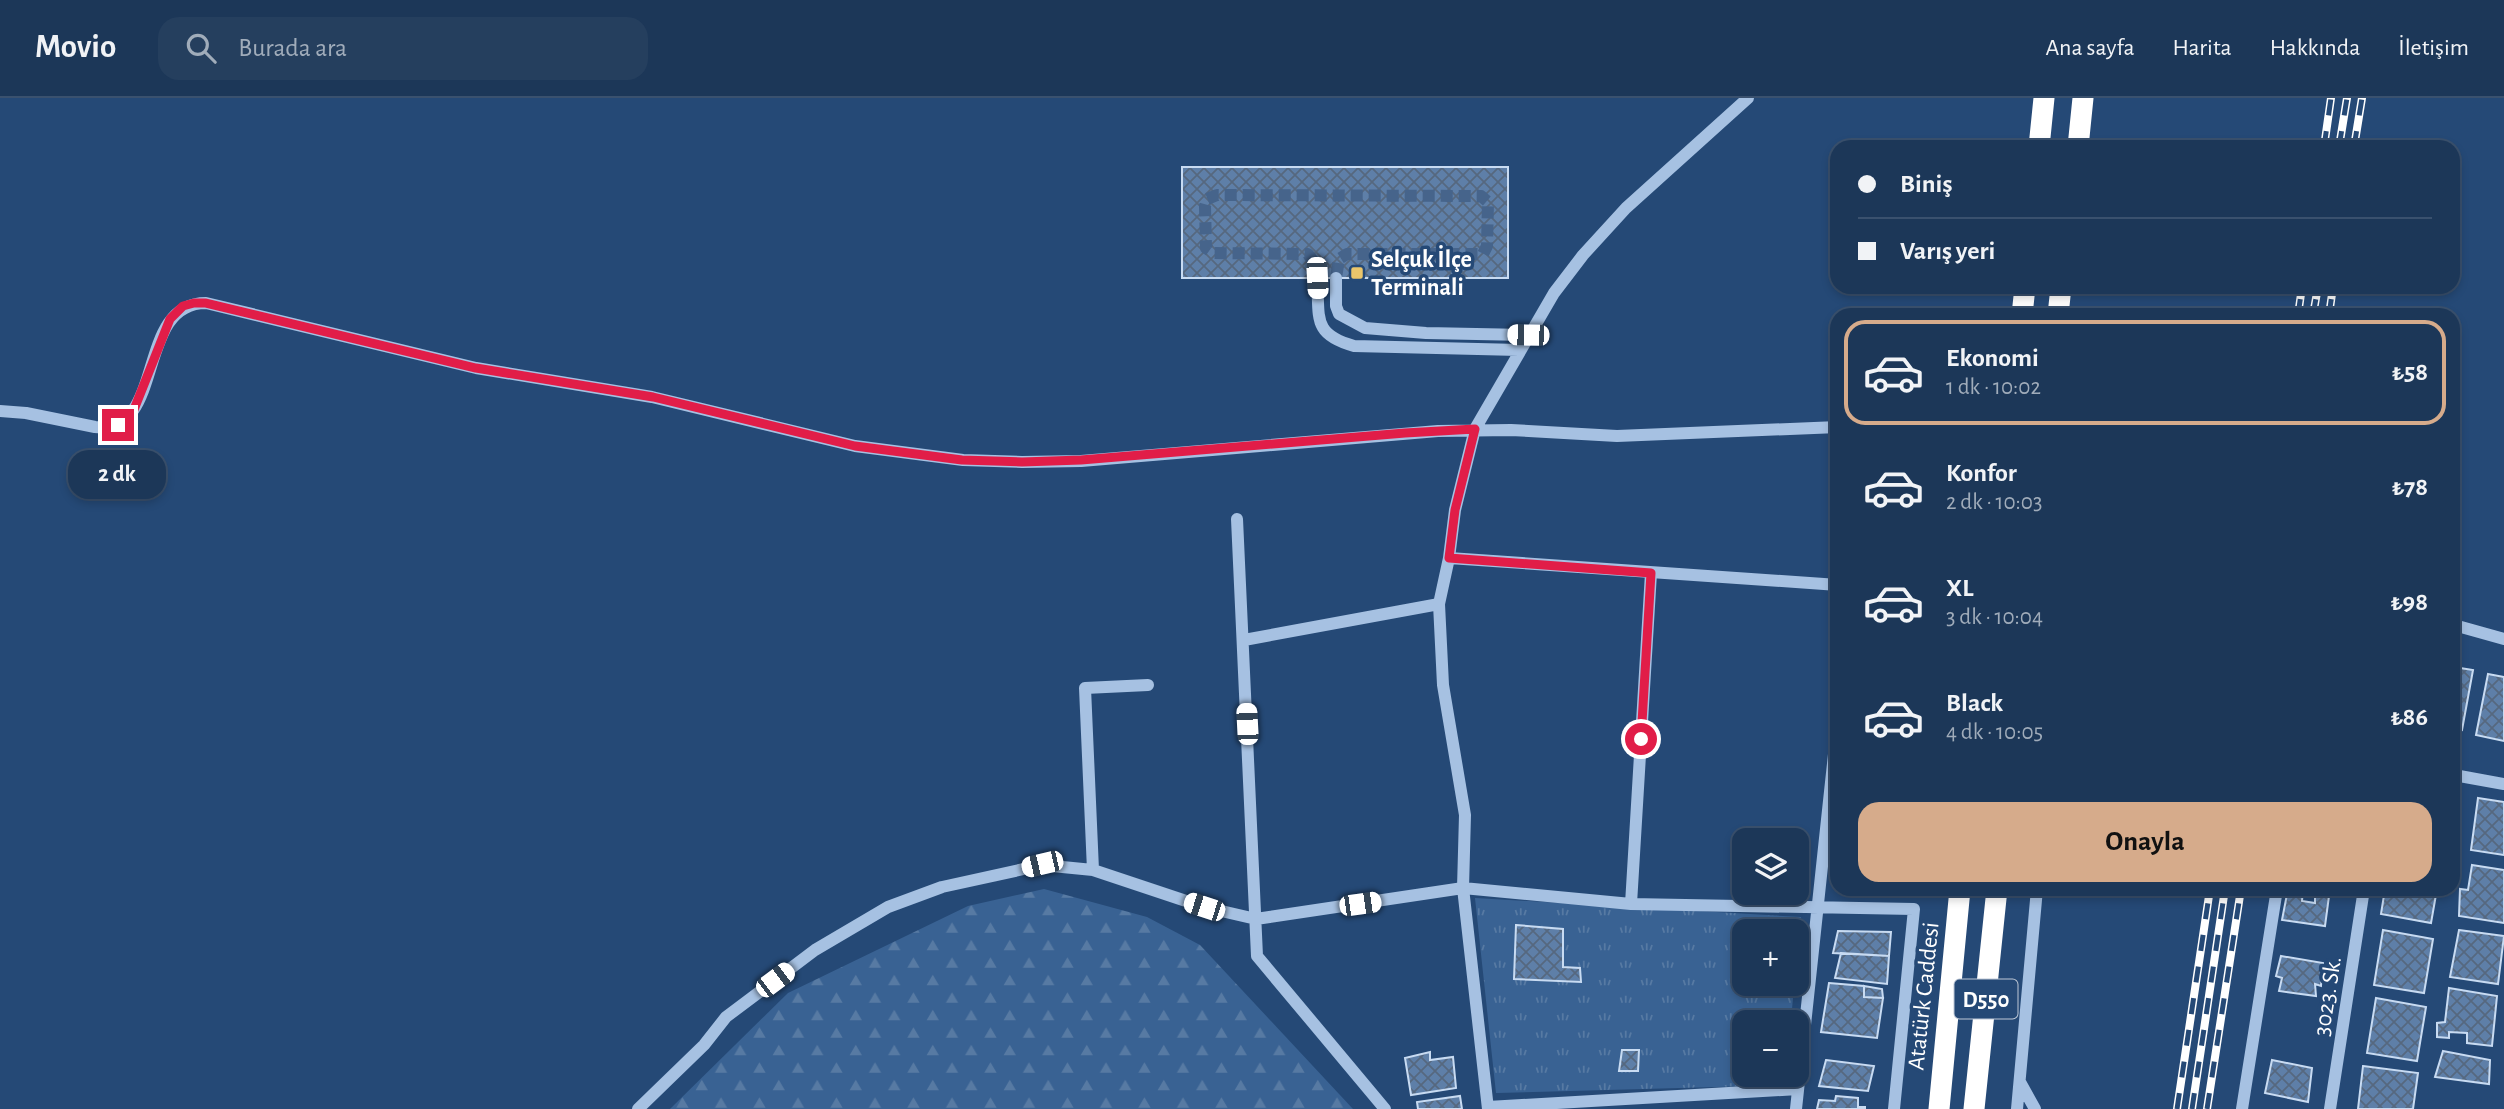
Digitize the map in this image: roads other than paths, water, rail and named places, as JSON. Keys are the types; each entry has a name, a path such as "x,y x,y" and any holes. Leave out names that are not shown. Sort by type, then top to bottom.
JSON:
{"highway":[{"path":"2040,140 2044,98"},
{"path":"2079,140 2083,98"},
{"name":"Atatürk Caddesi","path":"1939,1109 1959,896"},
{"name":"D550","path":"1975,1109 1996,896"}],"street":[{"path":"1748,98 1626,208 1583,255 1554,293 1475,429 1455,510 1449,558 1439,604 1443,685 1465,815 1463,888 1488,1108 1609,1105 1798,1089"},
{"path":"1317,278 1320,326 1334,341 1354,346 1519,350"},
{"path":"1336,278 1336,306 1339,314 1365,328 1426,333 1528,335"},
{"path":"0,411 26,413 107,428 118,425 133,412 170,319 183,306 206,303 476,368 653,397 855,446 962,460 1081,460 1475,429 1616,436 1830,428"},
{"path":"1237,519 1257,956 1385,1109"},
{"path":"1449,558 1830,584"},
{"path":"1631,904 1651,573"},
{"path":"1244,640 1439,604"},
{"path":"2460,627 2504,639"},
{"path":"1093,870 1085,688 1148,685"},
{"path":"2460,776 2504,784"},
{"path":"1796,1109 1830,786"},
{"path":"638,1109 704,1045 726,1017 815,950 888,907 942,887 1042,864 1093,870 1204,907 1256,919 1463,888 1631,904 1913,909 1894,1109"},
{"path":"2017,1109 2036,896"},
{"path":"2242,1109 2276,896"},
{"name":"3023. Sk.","path":"2330,1109 2363,896"},
{"path":"2019,1081 2035,1109"}],"tunnel":[{"path":"1317,278 1316,265 1308,254 1213,253 1206,248 1207,199 1217,195 1481,196 1488,202 1487,246 1483,254 1347,254 1339,259 1336,278"}],"railway":[{"path":"2325,140 2331,98"},
{"path":"2340,140 2347,98"},
{"path":"2355,140 2362,98"},
{"path":"2299,308 2301,294"},
{"path":"2314,308 2317,294"},
{"path":"2330,308 2332,294"},
{"path":"2177,1109 2209,896"},
{"path":"2192,1109 2224,896"},
{"path":"2207,1109 2240,896"}],"place":[{"name":"Selçuk İlçe Terminali","path":"1357,273"}]}
